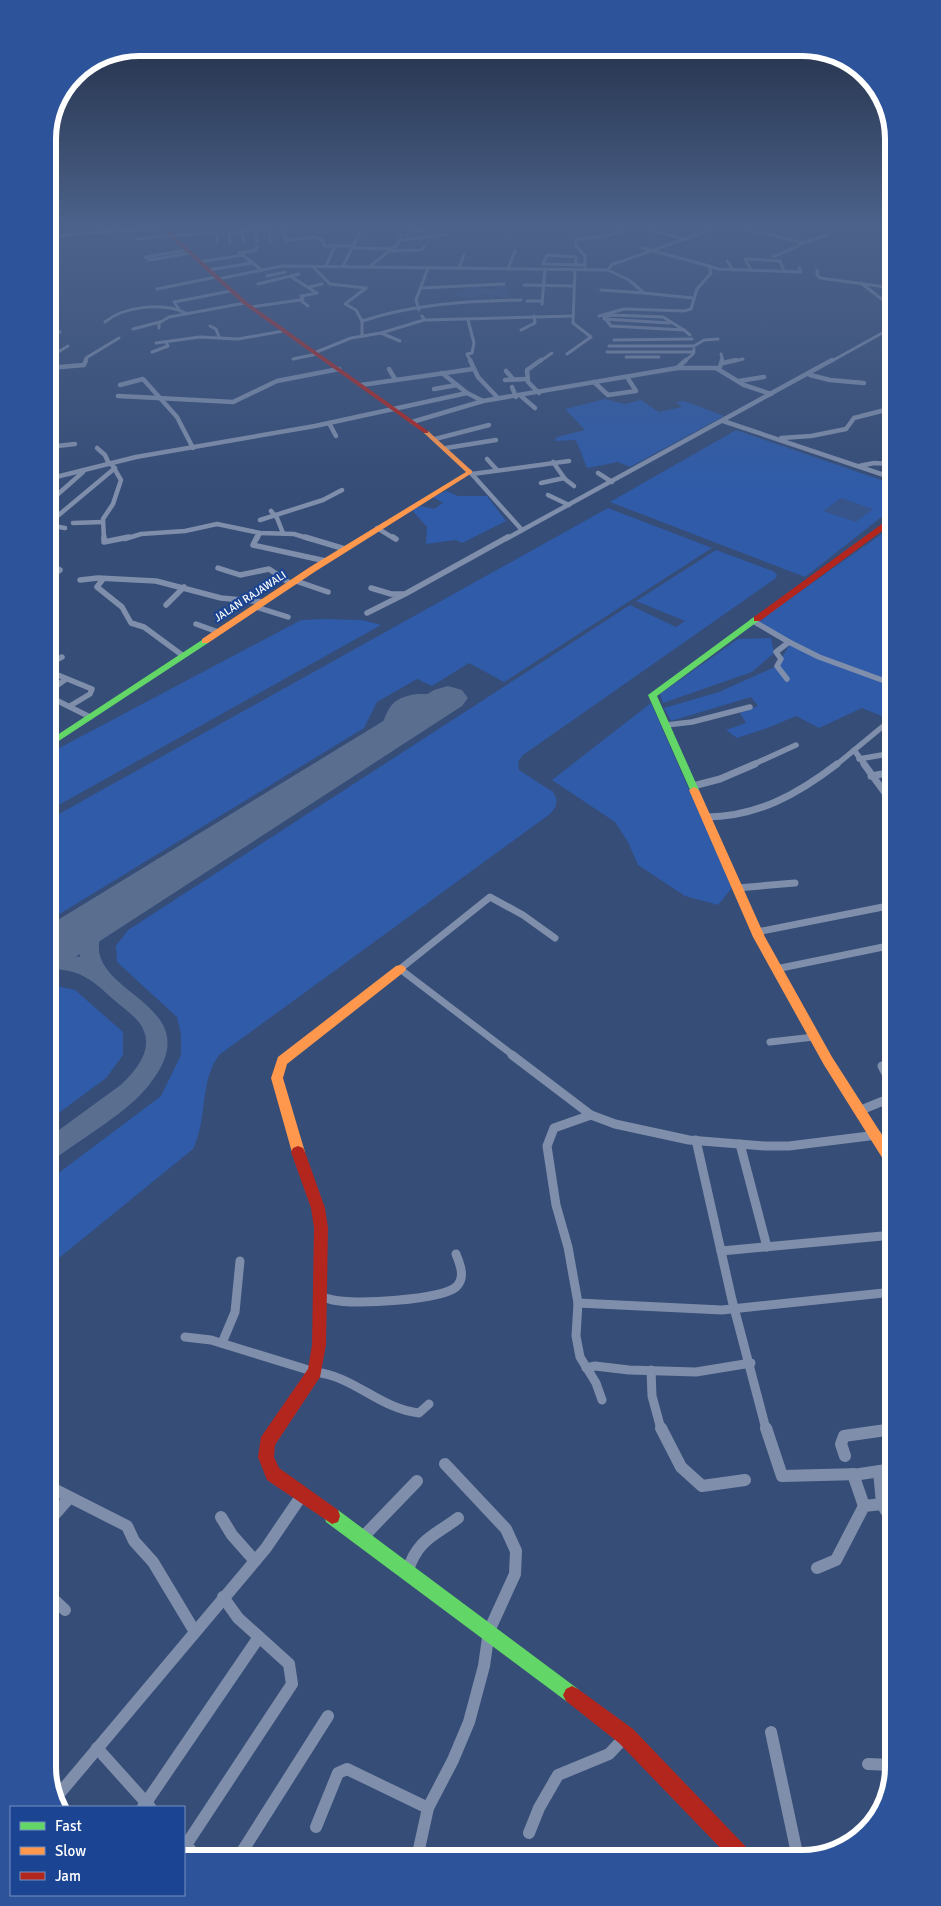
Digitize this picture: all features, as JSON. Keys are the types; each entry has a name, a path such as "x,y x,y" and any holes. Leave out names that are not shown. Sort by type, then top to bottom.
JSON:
{"street":[{"path":"106,322 120,312"},
{"path":"133,329 194,312"},
{"path":"258,312 446,448 522,530"},
{"path":"357,312 362,321 362,336"},
{"path":"362,321 389,312"},
{"path":"567,354 591,338 574,323 573,312"},
{"path":"599,316 613,312"},
{"path":"664,312 668,320 684,326 694,346 694,352 677,368"},
{"path":"604,320 608,315 664,317 691,337"},
{"path":"534,316 535,323 539,326"},
{"path":"292,359 315,354 362,336 381,333 423,318 468,320 573,316"},
{"path":"634,327 635,316"},
{"path":"468,320 474,343 472,353 467,354 473,369 498,398"},
{"path":"604,320 611,326 684,330"},
{"path":"604,320 672,323"},
{"path":"159,328 160,322"},
{"path":"521,330 535,323"},
{"path":"210,326 216,329 219,337"},
{"path":"156,343 200,337 238,339 283,330"},
{"path":"56,334 60,332"},
{"path":"367,613 570,505 771,394 810,375 885,332"},
{"path":"381,333 400,341"},
{"path":"614,340 691,337"},
{"path":"56,367 84,365 86,358 120,338"},
{"path":"609,346 694,346 704,340 718,339"},
{"path":"152,352 165,349 168,346 166,342"},
{"path":"56,353 68,346"},
{"path":"607,352 694,352"},
{"path":"539,393 532,387 526,370 552,353"},
{"path":"721,354 723,364"},
{"path":"626,357 690,356"},
{"path":"412,422 498,398 519,397 677,368 716,368 722,367 723,364 743,359"},
{"path":"716,368 749,388 771,394"},
{"path":"118,396 233,402 277,381 339,369"},
{"path":"389,369 395,379"},
{"path":"361,385 473,369"},
{"path":"506,372 513,379"},
{"path":"442,373 467,393 483,401"},
{"path":"810,375 825,379 864,383"},
{"path":"594,382 608,395 636,392 636,388 627,376"},
{"path":"739,381 764,377"},
{"path":"120,385 133,380 143,379 177,417 193,448"},
{"path":"505,380 528,379"},
{"path":"434,389 457,385"},
{"path":"512,387 519,397 535,408"},
{"path":"56,477 110,463 330,423 467,393"},
{"path":"776,438 811,436 846,429 854,418 869,416 885,409"},
{"path":"723,421 885,475"},
{"path":"330,423 336,436"},
{"path":"435,439 489,425"},
{"path":"446,448 496,440"},
{"path":"56,446 75,444"},
{"path":"97,448 105,454 121,480 118,492 103,522 104,542 117,541 141,534 185,531 217,524 260,533 283,533 345,549"},
{"path":"487,459 496,470"},
{"path":"471,473 569,461"},
{"path":"553,462 564,478 574,486"},
{"path":"857,466 874,463 885,464"},
{"path":"56,518 115,468"},
{"path":"56,496 85,471"},
{"name":"JALAN RAJAWALI","path":"56,740 377,528 471,473"},
{"path":"598,473 612,482"},
{"path":"541,483 564,478"},
{"path":"260,520 323,500 342,490"},
{"path":"548,495 570,505"},
{"path":"271,511 283,533"},
{"path":"73,523 103,522"},
{"path":"56,526 66,528"},
{"path":"885,526 652,694 757,932 814,1038 885,1149"},
{"path":"377,528 396,538"},
{"path":"260,533 253,545 326,561"},
{"path":"218,568 240,575 270,569 294,582 328,592"},
{"path":"103,579 97,587 122,607 123,612 131,622 144,627 182,656"},
{"path":"80,580 156,580 221,598 260,604 288,617"},
{"path":"166,605 184,587"},
{"path":"371,588 391,594 405,594"},
{"path":"752,621 819,657 885,681"},
{"path":"196,624 218,632"},
{"path":"787,679 777,666 781,659 776,652 780,646 789,642"},
{"path":"56,660 62,657"},
{"path":"56,675 92,689 92,692 70,706"},
{"path":"56,686 66,679"},
{"path":"56,700 90,717"},
{"path":"666,725 692,722 750,708"},
{"path":"706,817 738,815 776,802 840,763 885,725"},
{"path":"693,786 738,771 796,745"},
{"path":"854,750 871,776 885,792"},
{"path":"859,759 885,755"},
{"path":"871,776 885,774"},
{"path":"738,888 794,883"},
{"path":"556,938 523,915 490,897 400,969 292,1051 282,1061 277,1071 283,1100 318,1208 321,1228 319,1345 315,1372 267,1443 266,1457 273,1474 363,1537 626,1736 735,1850"},
{"path":"757,932 885,907"},
{"path":"776,969 885,947"},
{"path":"400,969 591,1115 615,1124 696,1140 740,1144 789,1146 877,1136"},
{"path":"770,1042 814,1038"},
{"path":"882,1066 885,1071"},
{"path":"861,1110 885,1101"},
{"path":"591,1115 554,1128 546,1146 556,1205 568,1247 578,1303 576,1336 580,1357 596,1383 602,1400"},
{"path":"696,1140 735,1309 751,1363 769,1440 782,1476 853,1474 885,1470"},
{"path":"740,1144 767,1247"},
{"path":"721,1251 885,1236"},
{"path":"319,1294 335,1301 352,1301 426,1297 449,1291 457,1286 462,1272 456,1254"},
{"path":"222,1343 235,1312 240,1261"},
{"path":"578,1303 735,1309 885,1293"},
{"path":"185,1337 222,1343 315,1372 333,1374 401,1411 419,1413 429,1404"},
{"path":"586,1368 595,1366 696,1372 751,1363"},
{"path":"651,1370 650,1385 655,1411 682,1468 702,1486 744,1480"},
{"path":"845,1456 841,1444 844,1436 885,1429"},
{"path":"419,1850 428,1808 453,1760 469,1722 484,1666 489,1631 515,1574 516,1551 506,1529 445,1464"},
{"path":"879,1471 882,1504 885,1508"},
{"path":"817,1568 836,1560 864,1506 853,1474"},
{"path":"363,1537 417,1481"},
{"path":"56,1491 127,1526 134,1541 153,1562 195,1632"},
{"path":"61,1792 255,1561 302,1495"},
{"path":"56,1513 69,1498"},
{"path":"864,1506 882,1504"},
{"path":"221,1517 232,1535 255,1561"},
{"path":"407,1572 412,1554 419,1544 458,1518"},
{"path":"185,1844 292,1684 289,1664 238,1618 223,1597"},
{"path":"56,1602 65,1610"},
{"path":"97,1748 146,1806 259,1637"},
{"path":"243,1850 328,1716"},
{"path":"771,1732 796,1850"},
{"path":"529,1833 539,1808 558,1775 609,1754 626,1736"},
{"path":"868,1764 885,1765"},
{"path":"316,1827 338,1772 343,1769 347,1769 428,1808"}],"shaded area":[{"path":"605,399 624,404 641,400 659,412 682,407 676,402 685,401 724,416 630,467 618,462 587,468 576,440 554,441 557,437 585,430 565,409"},
{"path":"736,430 885,481 885,514 805,577 610,502"},
{"path":"446,491 458,496 487,496 506,521 462,543 456,540 426,544 427,527 412,510 421,506 434,509 443,503 433,497"},
{"path":"841,498 873,509 856,522 823,511"},
{"path":"608,508 712,548 504,682 469,663 432,686 417,679 377,702 364,728 56,916 56,816"},
{"path":"885,532 885,716 862,708 819,728 796,716 737,738 726,730 746,723 740,713 758,706 751,697 671,721 664,708 719,692 777,666 790,644 757,622"},
{"path":"716,550 773,571 777,575 776,578 523,755 518,762 519,770 555,795 556,803 550,814 219,1055 209,1077 201,1125 193,1149 56,1260 56,1175 161,1096 181,1055 181,1035 177,1017 117,962 116,946 128,930 630,605 676,627 685,621 636,601"},
{"path":"301,620 362,620 381,625 56,807 56,750"},
{"path":"771,638 774,653 752,672 663,703 660,694 738,639"},
{"path":"651,703 732,888 718,905 685,896 638,865 628,842 615,822 552,780"},
{"path":"56,986 75,990 123,1032 123,1055 106,1078 56,1115"}],"taxiway":[{"path":"382,740 392,716 400,704 417,698 430,699 440,703 441,708 434,715 404,726"},
{"path":"98,973 90,957 89,942 90,935 105,914"},
{"path":"56,961 70,962 79,965 105,980 149,1019 154,1030 156,1044 154,1057 149,1069 140,1080 119,1099 56,1145"}],"runway":[{"path":"56,945 448,698"}],"traffic: fast":[{"path":"694,790 652,695 757,619"},
{"path":"56,740 205,641"},
{"path":"332,1516 572,1695"}],"traffic: slow":[{"path":"205,641 313,569 470,472 426,432"},
{"path":"694,790 759,937 828,1061 885,1150"},
{"path":"298,1152 277,1078 282,1061 400,969"}],"traffic: jam":[{"path":"258,312 426,432"},
{"path":"757,619 885,526"},
{"path":"298,1152 318,1208 321,1228 319,1345 315,1372 267,1443 266,1457 273,1474 332,1516"},
{"path":"572,1695 626,1736 735,1850"}]}
